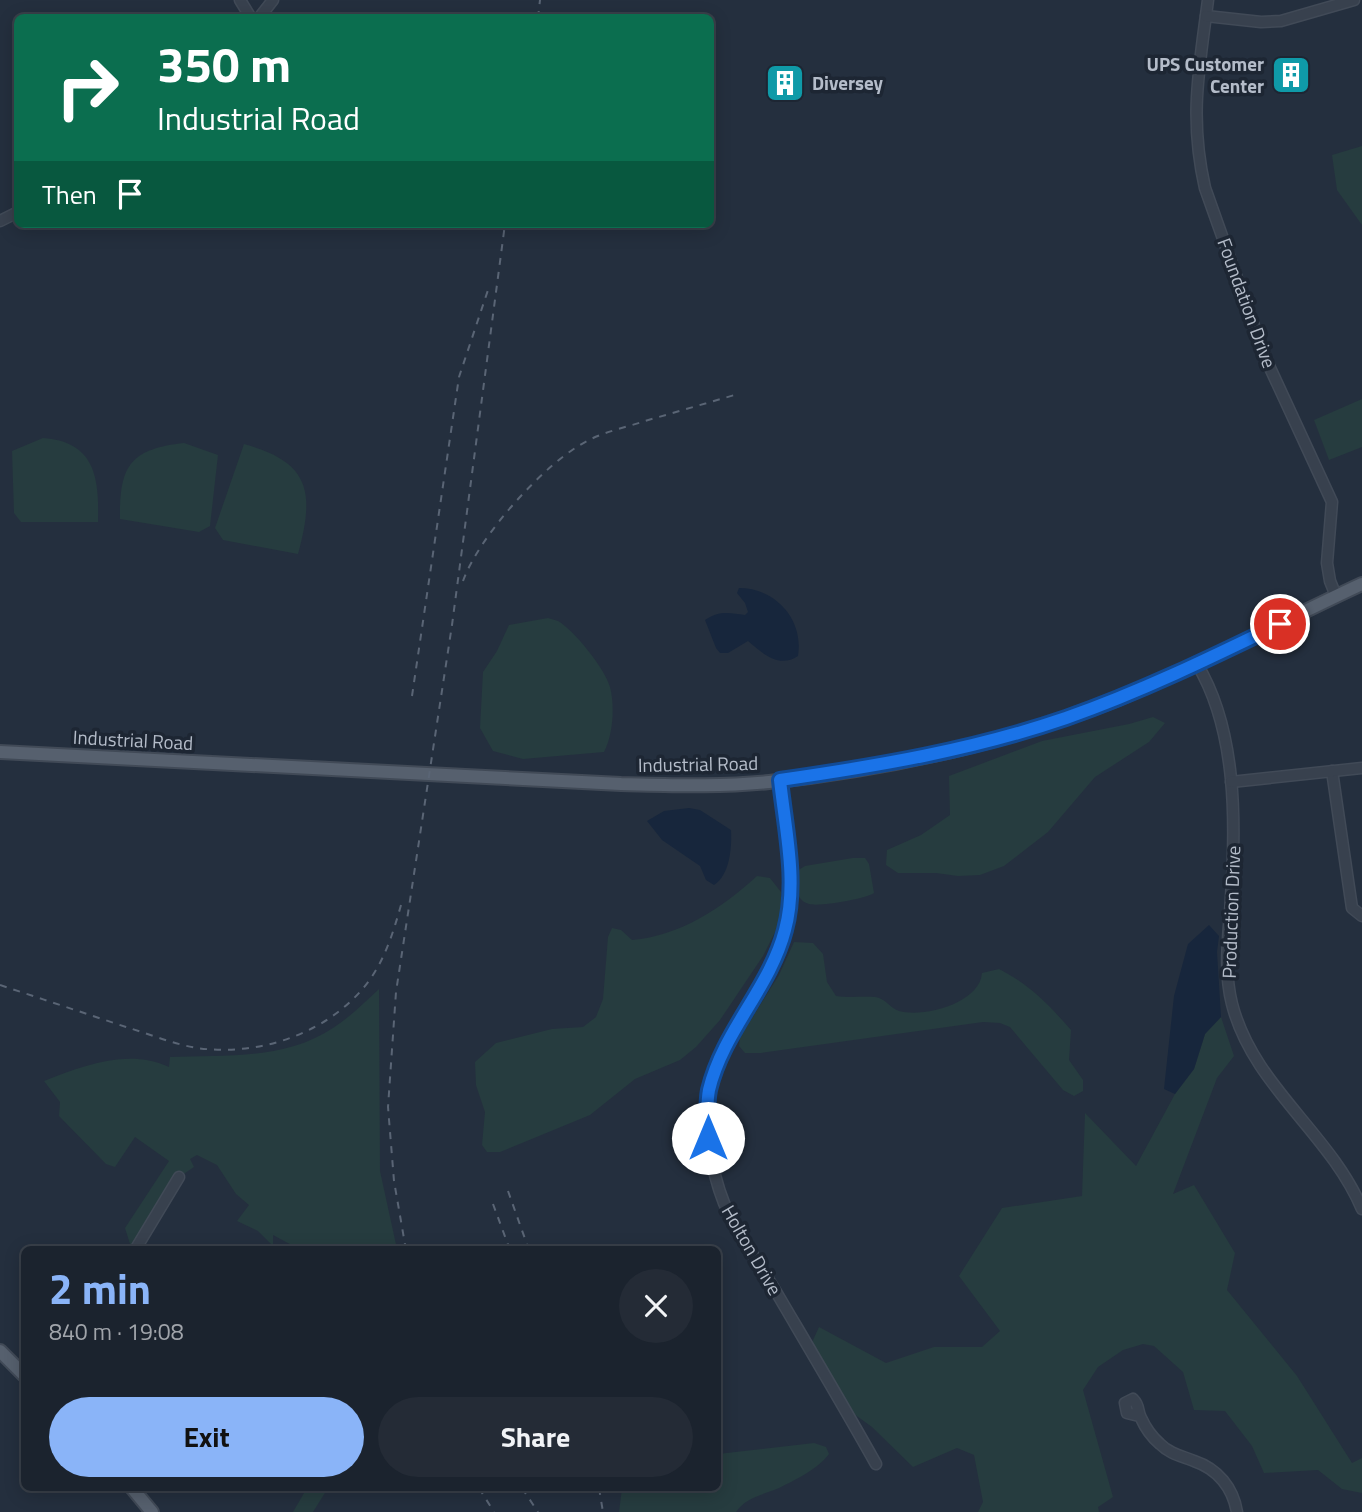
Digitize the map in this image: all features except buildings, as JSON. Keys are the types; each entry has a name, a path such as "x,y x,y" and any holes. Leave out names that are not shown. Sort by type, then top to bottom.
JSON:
{"main road":[{"name":"Industrial Road","path":"0,752 621,784 687,785 780,780 882,765 957,750 1114,700 1197,664 1362,584"},
{"path":"0,1351 21,1372"},
{"path":"134,1491 152,1512"}],"street":[{"path":"262,14 274,0"},
{"name":"Foundation Drive","path":"1208,0 1195,107 1200,165 1205,188 1265,357 1332,502 1328,571 1336,596"},
{"path":"1206,16 1261,22 1281,21 1354,0"},
{"name":"Production Drive","path":"1197,664 1206,677 1211,693 1231,782 1233,832 1227,961 1233,1006 1244,1038 1258,1064 1333,1157 1362,1209"},
{"path":"1231,782 1362,768"},
{"path":"1332,771 1352,908 1362,916"},
{"name":"Holton Drive","path":"780,780 790,871 787,921 765,982 726,1044 710,1088 708,1138 711,1162 729,1213 876,1464"},
{"path":"137,1246 179,1177"},
{"path":"1139,1416 1156,1440 1167,1450 1205,1465 1219,1475 1230,1490 1237,1512"}],"green space":[{"path":"1362,146 1362,225 1337,190 1332,155"},
{"path":"1362,399 1362,447 1329,460 1314,420"},
{"path":"43,438 61,441 74,447 91,465 97,491 98,522 21,522 14,513 12,451"},
{"path":"184,443 218,455 210,526 199,532 120,519 122,486 131,463 151,450"},
{"path":"244,444 283,460 295,470 302,482 306,513 298,554 223,540 215,528"},
{"path":"548,618 565,626 580,641 607,679 613,711 604,752 523,759 493,751 480,728 483,672 509,625"},
{"path":"1153,717 1165,723 1149,742 1095,777 1048,832 1004,866 980,875 958,876 898,873 886,865 887,850 921,835 950,815 949,776 1042,741"},
{"path":"865,858 869,864 874,893 852,900 822,904 809,904 798,895 795,885 797,871 805,866"},
{"path":"757,876 770,878 781,892 781,920 763,956 720,1020 696,1047 680,1060 635,1079 590,1115 500,1152 487,1152 482,1145 485,1112 476,1085 475,1062 496,1043 552,1029 583,1027 596,1017 603,999 608,937 612,928 621,930 632,940 667,933 715,909"},
{"path":"794,942 813,943 823,954 827,982 836,996 879,998 896,1010 910,1013 949,1006 972,993 979,984 982,973 999,969 1038,996 1071,1030 1069,1060 1083,1080 1083,1091 1074,1096 1063,1090 1010,1027 1000,1023 983,1022 745,1053 739,1046 740,1037 779,975"},
{"path":"379,989 380,1171 396,1246 293,1246 273,1235 273,1246 258,1231 237,1221 249,1205 236,1194 217,1165 197,1155 190,1159 194,1167 179,1177 137,1246 130,1244 125,1228 169,1161 135,1137 115,1167 106,1164 59,1116 60,1102 44,1081 106,1061 138,1059 169,1067 170,1057 275,1051 314,1038 351,1014"},
{"path":"1221,1017 1234,1056 1217,1078 1173,1194 1194,1185 1235,1253 1227,1290 1297,1376 1352,1463 1362,1458 1362,1493 1342,1489 1318,1470 1264,1473 1252,1446 1225,1411 1194,1410 1183,1372 1154,1346 1143,1344 1123,1350 1098,1367 1083,1390 1113,1497 1098,1507 1099,1512 978,1512 983,1502 974,1455 957,1448 913,1467 872,1427 843,1406 809,1349 819,1327 886,1363 934,1347 982,1347 1000,1331 959,1276 1002,1208 1082,1196 1085,1113 1136,1166 1175,1094 1194,1069 1205,1034"},
{"path":"814,1443 826,1447 829,1454 806,1474 750,1500 736,1512 619,1512 622,1491 721,1491 721,1454"},
{"path":"305,1491 326,1491 313,1512 293,1512"}],"water":[{"path":"739,588 764,593 784,608 796,630 798,656 784,661 771,658 748,641 728,653 720,653 705,620 720,613 745,615 748,612 737,593"},
{"path":"689,808 700,810 731,830 727,868 714,885 706,880 700,866 662,840 647,821 664,811"},
{"path":"1209,925 1219,936 1217,952 1221,1017 1205,1034 1194,1069 1175,1094 1164,1089 1174,996 1188,944"}],"railway":[{"path":"538,14 540,0"},
{"path":"405,1246 394,1181 388,1107 396,992 452,625 504,228"},
{"path":"412,696 459,377 488,290"},
{"path":"463,581 483,543 499,522 534,482 572,450 610,432 738,394"},
{"path":"0,985 161,1039 197,1048 221,1050 270,1044 294,1037 316,1026 355,997 381,961 401,905"},
{"path":"508,1191 528,1246"},
{"path":"493,1204 509,1246"},
{"path":"481,1491 494,1512"},
{"path":"524,1491 538,1512"},
{"path":"600,1491 603,1512"}],"place":[{"name":"UPS Customer Center","path":"1291,75"},
{"name":"Diversey","path":"785,83"}],"route":[{"path":"708,1138 708,1096 726,1044 765,982 785,929 790,898 790,871 780,780 882,765 957,750 1064,719 1138,690 1280,624"}]}
